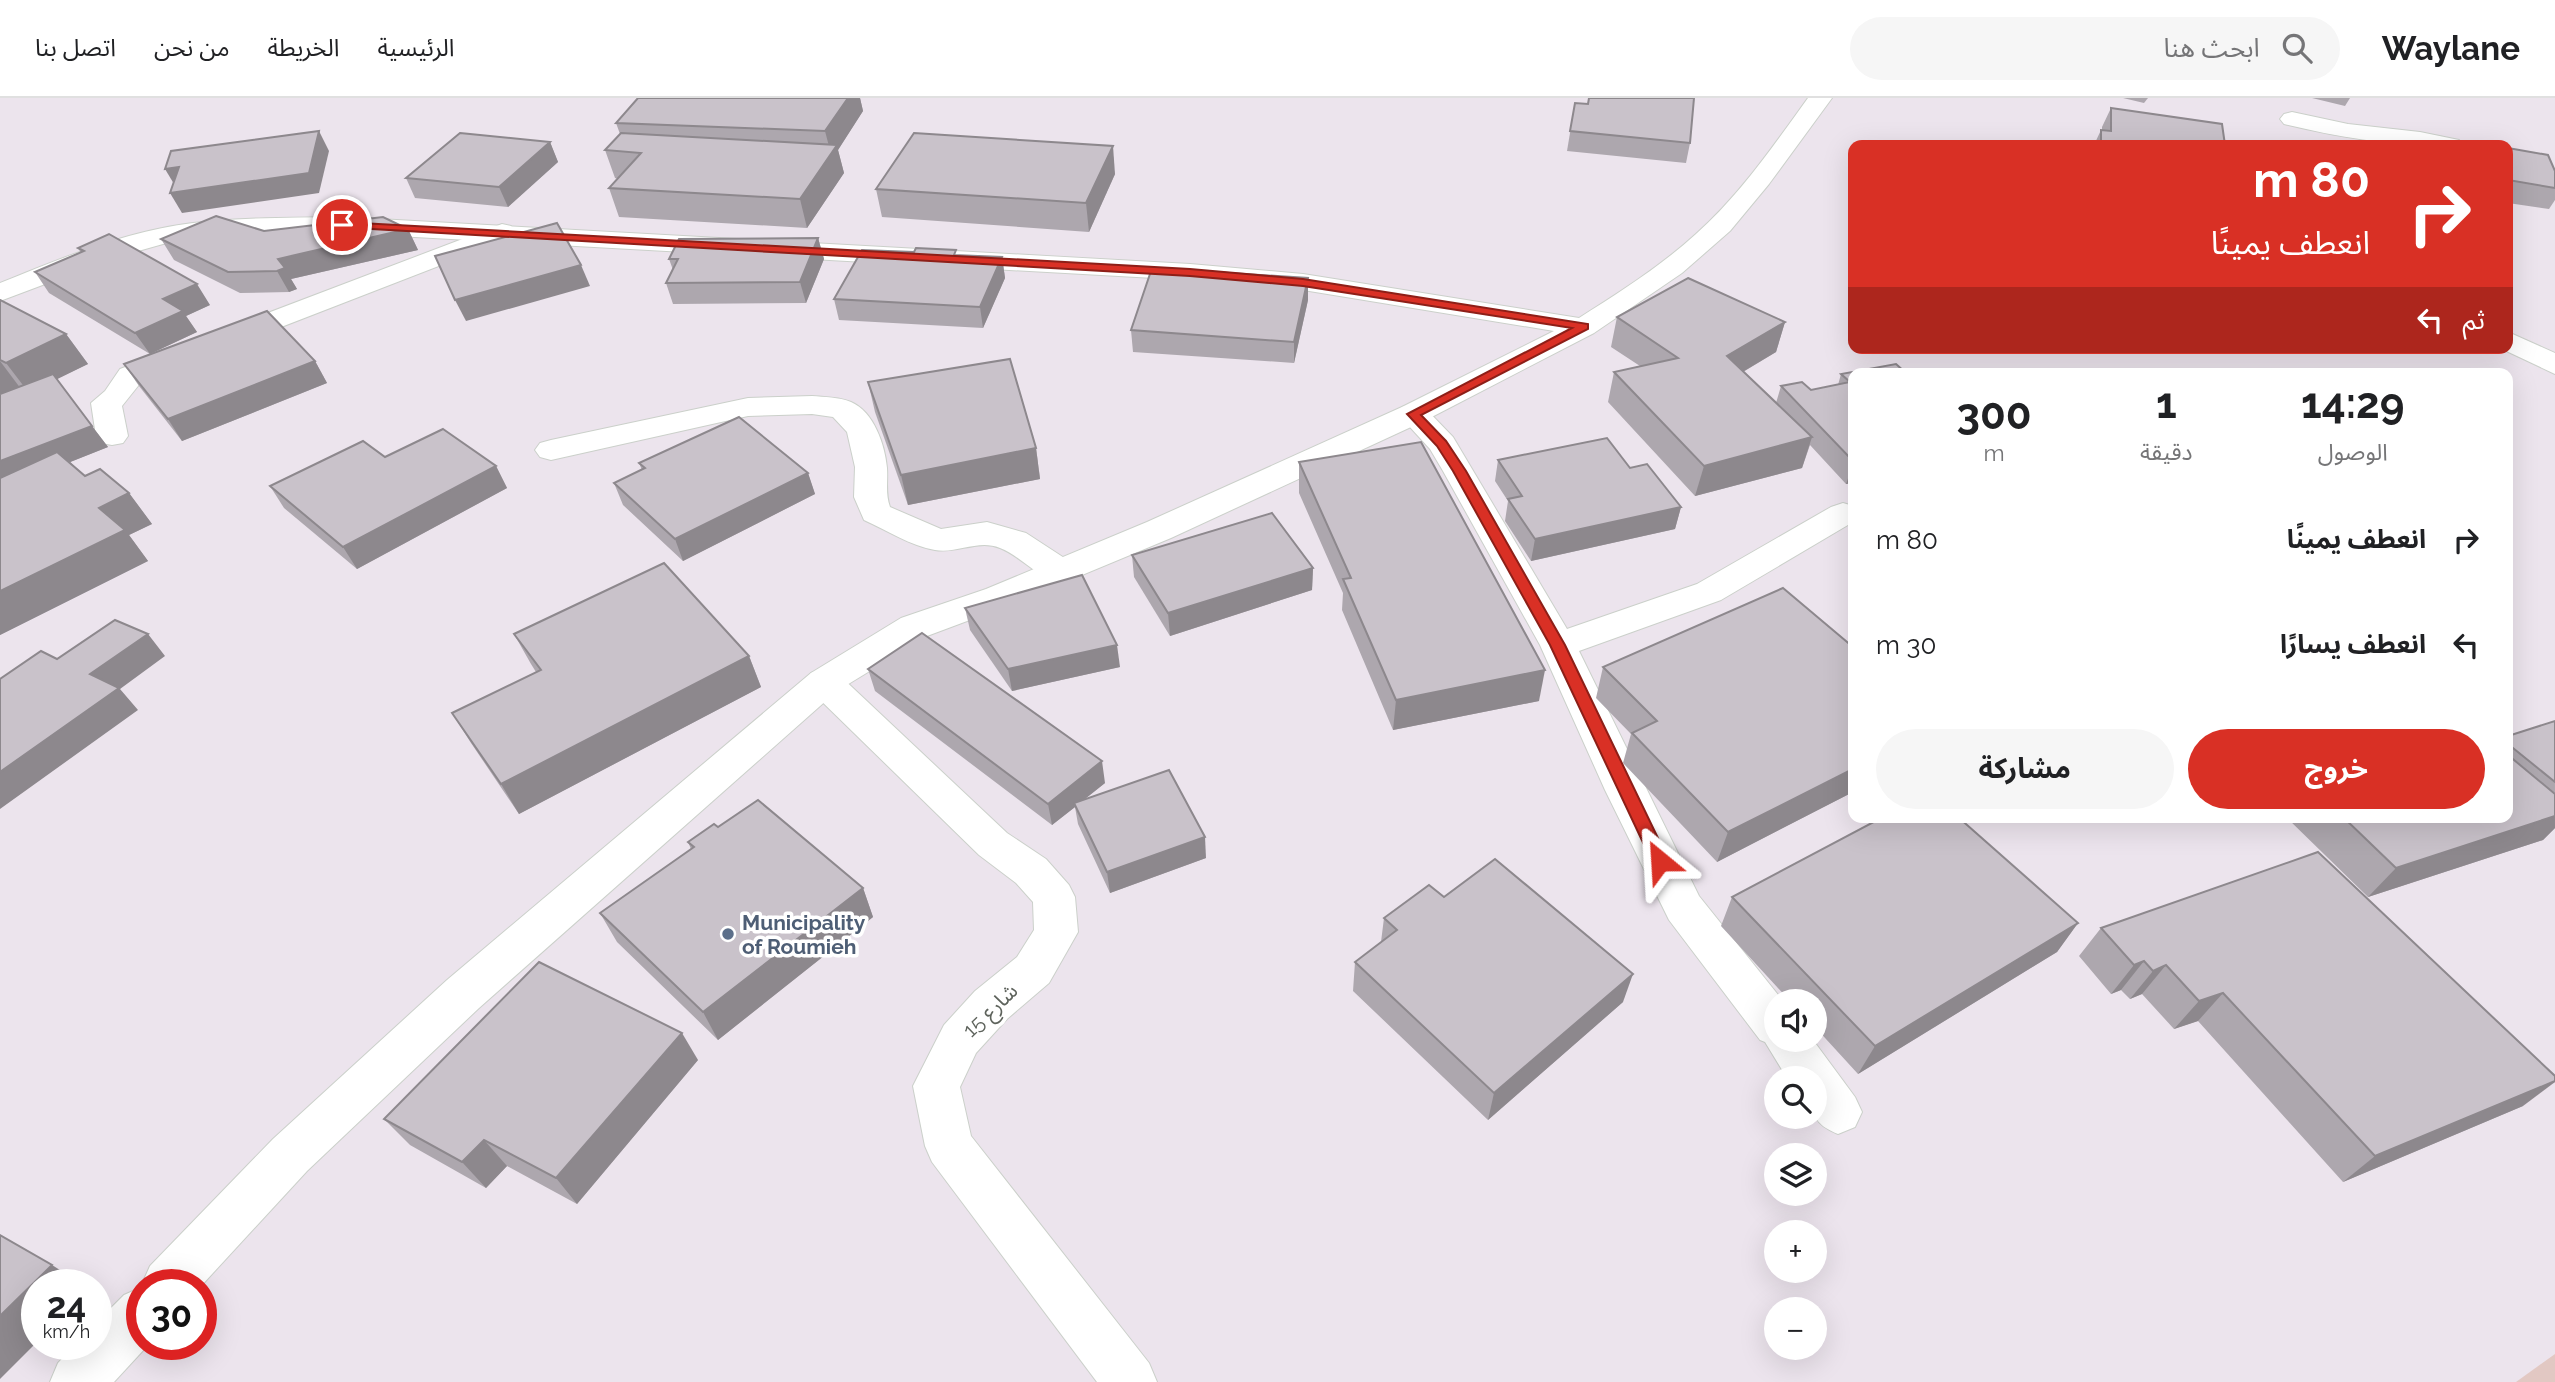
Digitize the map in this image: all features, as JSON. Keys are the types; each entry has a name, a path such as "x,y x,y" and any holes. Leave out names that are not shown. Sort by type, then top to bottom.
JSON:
{"street":[{"path":"182,1269 290,1155 463,994 824,682 914,627 1159,530 1413,414 1584,327 1656,281 1721,225 1770,166 1820,98"},
{"path":"2288,109 2301,140"},
{"path":"2288,109 2348,131 2425,140"},
{"path":"0,293 73,263 151,239 217,228 342,225 502,232 1303,282 1584,327"},
{"path":"112,436 106,403 116,397 131,375 502,232"},
{"path":"2513,344 2555,365"},
{"path":"551,450 748,407 812,405 842,409 862,429 870,467 870,497 876,513 938,540 987,533 1014,541 1060,571"},
{"path":"1413,414 1442,444 1459,471 1558,645 1625,790 1684,908 1764,1011"},
{"path":"1558,645 1709,592 1843,514"},
{"name":"شارع 15","path":"824,682 993,844 1031,871 1054,897 1056,932 1033,970 991,1005 960,1039 936,1086 949,1146 1130,1382"},
{"path":"77,1382 126,1330"}],"shaded area":[{"path":"2555,1354 2555,1382 2516,1382"}],"building":[{"path":"638,98 848,98 825,131 616,123"},
{"path":"1589,98 1694,98 1690,143 1570,131 1575,103 1588,104"},
{"path":"2111,108 2222,124 2224,140 2101,140 2101,130 2111,131"},
{"path":"319,131 309,173 170,193 179,167 165,169 171,151"},
{"path":"460,133 550,142 499,187 406,178"},
{"path":"621,133 837,145 800,199 609,188 641,153 605,150"},
{"path":"914,133 1113,146 1086,203 876,189"},
{"path":"2513,149 2548,155 2555,171 2555,188 2513,181"},
{"path":"216,216 264,231 383,217 408,229 278,259 285,268 277,271 228,272 161,239"},
{"path":"557,223 581,265 455,300 435,256"},
{"path":"109,234 197,284 163,299 183,311 135,333 35,272 84,251 78,248"},
{"path":"818,238 800,282 666,283 678,259 669,259 679,239"},
{"path":"916,248 956,250 954,255 1002,257 980,307 834,299 862,250 914,252"},
{"path":"1152,268 1308,278 1294,342 1131,330"},
{"path":"1688,278 1785,322 1727,356 1812,437 1704,466 1614,372 1678,358 1617,317"},
{"path":"0,300 66,334 6,363 0,360"},
{"path":"267,311 315,361 168,419 124,364"},
{"path":"1010,359 1036,448 901,475 868,382"},
{"path":"1896,364 1900,368 1874,368"},
{"path":"53,374 92,426 0,461 0,394"},
{"path":"1802,382 1811,390 1848,382 1848,456 1781,386"},
{"path":"739,417 808,473 675,539 614,483 645,468 639,463"},
{"path":"443,429 496,466 343,547 270,486 363,441 385,457"},
{"path":"1607,438 1630,468 1647,464 1681,507 1535,539 1508,499 1522,496 1498,460"},
{"path":"1421,442 1545,670 1396,700 1343,579 1351,578 1299,462"},
{"path":"57,452 85,476 100,469 129,493 99,508 125,530 0,591 0,478"},
{"path":"1272,513 1313,568 1168,613 1132,555"},
{"path":"664,563 749,656 501,784 452,713 541,670 514,634"},
{"path":"1082,575 1117,645 1008,669 965,608"},
{"path":"1783,588 1848,643 1848,772 1728,832 1632,733 1657,721 1603,667"},
{"path":"115,620 148,634 90,674 119,688 0,772 0,679 41,651 57,659"},
{"path":"922,633 1102,761 1048,804 868,669"},
{"path":"2555,721 2555,782 2513,748 2513,734"},
{"path":"2513,759 2555,794 2555,816 2396,868 2349,823 2513,823"},
{"path":"1169,770 1205,837 1107,872 1074,803"},
{"path":"758,800 863,888 703,1012 600,913 694,847 688,842 714,824 718,827"},
{"path":"1872,823 1965,823 2078,923 1875,1046 1827,996 1827,989 1820,989 1732,897"},
{"path":"2318,852 2555,1076 2555,1081 2375,1156 2223,993 2199,1001 2166,965 2153,971 2144,961 2134,965 2101,928"},
{"path":"1495,859 1633,974 1494,1093 1355,962 1397,930 1384,918 1429,885 1444,897"},
{"path":"539,962 682,1033 556,1178 484,1140 462,1162 384,1119"},
{"path":"0,1235 52,1265 48,1269 21,1269 21,1295 0,1316"}],"place":[{"name":"Municipality of Roumieh","path":"728,934"}],"route":[{"path":"342,225 1190,272 1303,282 1584,327 1413,414 1442,444 1459,471 1558,645 1660,861"}]}
